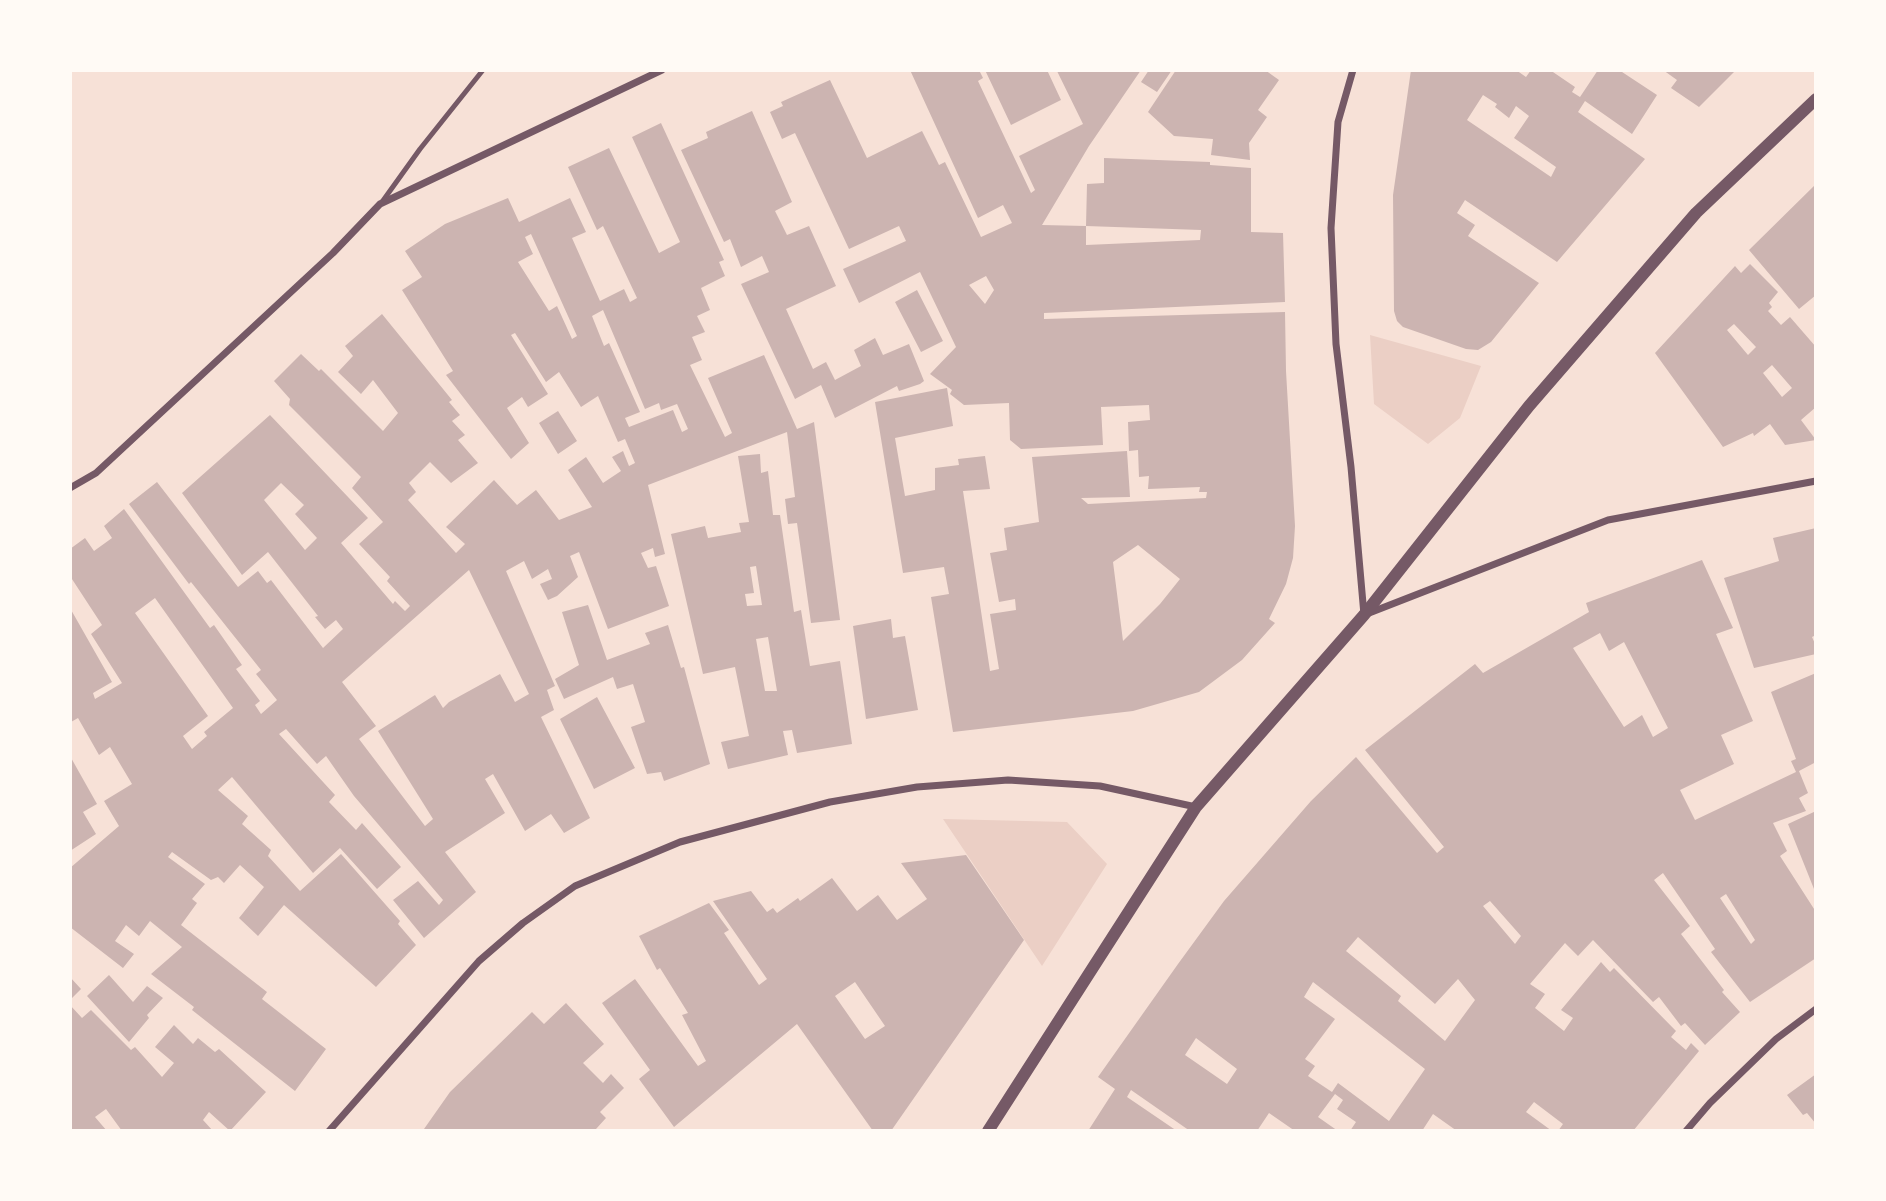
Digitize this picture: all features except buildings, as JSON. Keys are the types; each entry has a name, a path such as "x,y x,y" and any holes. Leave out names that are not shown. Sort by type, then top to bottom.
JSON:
{"street":[{"path":"70,488 96,474 333,253 380,204 662,70"},
{"path":"1353,70 1338,122 1331,228 1336,344 1351,467 1364,615"},
{"path":"988,1131 1196,807 1364,615 1529,406 1696,213 1816,99"},
{"path":"1364,615 1608,520 1816,481"},
{"path":"329,1131 479,961 523,923 575,886 680,842 830,802 917,787 995,781 1100,786 1196,807"},
{"path":"1686,1131 1710,1103 1776,1040 1816,1009"}],"lane":[{"path":"380,204 483,70"}],"shaded area":[{"path":"1370,335 1481,366 1460,418 1428,444 1374,404"},
{"path":"943,819 1067,822 1107,864 1042,966"}]}
